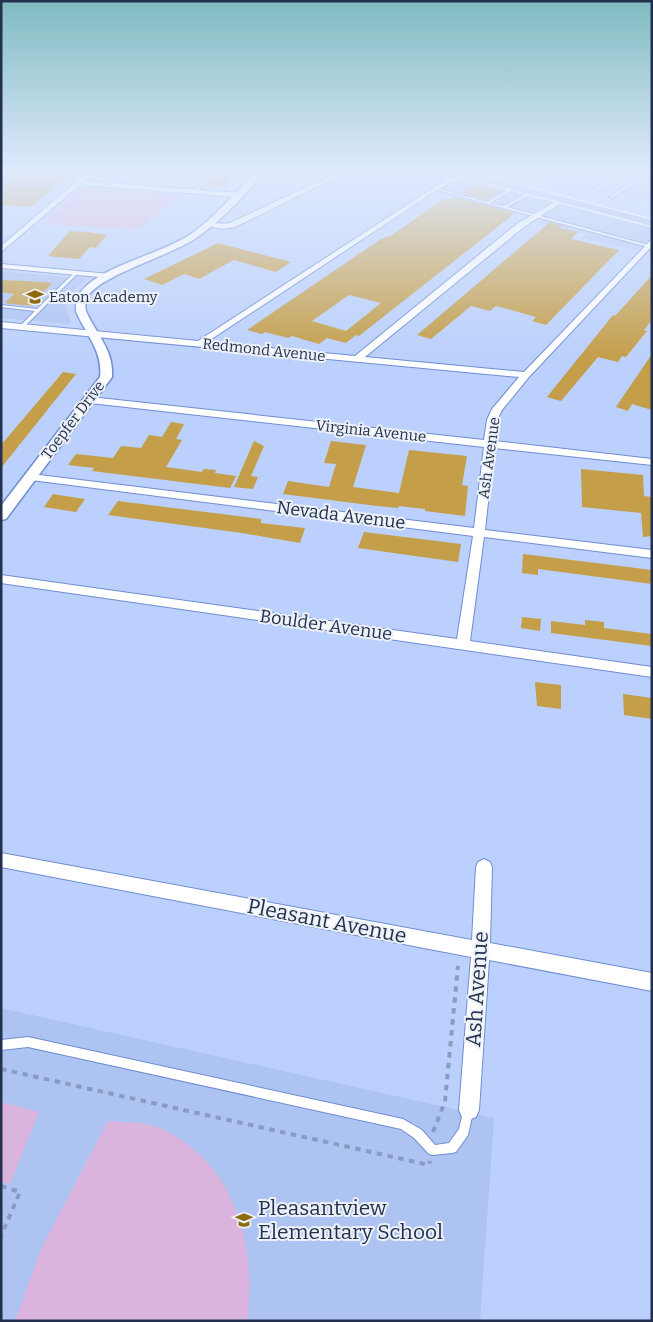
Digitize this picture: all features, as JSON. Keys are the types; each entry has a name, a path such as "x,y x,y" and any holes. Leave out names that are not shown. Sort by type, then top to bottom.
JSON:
{"street":[{"path":"1,250 19,235"},
{"name":"Toepfer Drive","path":"1,516 103,383 108,368 96,335 84,319 81,310 81,303 92,287 110,276 186,241 195,235"},
{"path":"201,344 203,340 364,235"},
{"path":"357,359 509,235"},
{"name":"Ash Avenue","path":"463,645 479,533 492,420 497,409 526,375 650,244"},
{"path":"1,266 110,276"},
{"name":"Redmond Avenue","path":"1,325 526,375"},
{"path":"1,336 17,326"},
{"name":"Virginia Avenue","path":"90,400 652,462"},
{"name":"Nevada Avenue","path":"31,477 652,554"},
{"name":"Boulder Avenue","path":"1,579 652,672"},
{"name":"Pleasant Avenue","path":"1,860 652,982"},
{"name":"Ash Avenue","path":"469,1110 481,950 484,867"}],"lane":[{"path":"613,235 650,244"},
{"path":"17,326 39,310 76,273"},
{"path":"1,306 39,310"},
{"path":"1,1045 28,1042 402,1124 418,1134 433,1150 452,1148 464,1131 469,1110"}],"path":[{"path":"433,1133 445,1101 458,966"},
{"path":"1,1069 429,1165 430,1160"},
{"path":"1,1186 20,1192 1,1236"}],"shaded area":[{"path":"584,235 652,235 652,253 581,238"},
{"name":"Eaton Academy","path":"1,271 88,279 77,287 68,299 66,307 71,324 1,318"},
{"name":"Pleasantview Elementary School","path":"1,1008 494,1118 480,1321 1,1321"},
{"path":"1,1102 39,1112 10,1184 1,1182"},
{"path":"108,1121 154,1126 181,1140 203,1158 221,1180 234,1206 243,1233 248,1262 247,1321 15,1321 41,1249"}],"building":[{"path":"67,235 107,235 96,248 90,247 79,259 48,256"},
{"path":"392,235 487,235 359,336 356,335 346,343 327,338 319,344 292,336 288,338 247,330 381,239","holes":["349,295 381,303 346,331 312,321"]},
{"path":"535,235 575,235 571,239 619,250 546,325 532,321 536,317 496,306 490,311 471,306 431,339 417,335"},
{"path":"218,243 291,262 276,272 234,260 199,279 184,274 162,285 144,279"},
{"path":"652,275 652,320 644,330 647,331 626,357 622,356 618,362 598,357 561,401 547,397 613,315 615,316"},
{"path":"1,280 52,283 31,306 5,303 14,294 1,292"},
{"path":"652,354 652,410 632,404 628,411 616,407"},
{"path":"63,372 76,374 1,468 1,445"},
{"path":"171,422 184,424 176,439 182,440 166,467 202,472 203,469 216,470 215,473 236,476 230,488 92,471 94,468 68,465 76,454 113,458 121,446 141,448 149,435 162,437"},
{"path":"254,441 264,446 251,476 258,477 253,489 234,487"},
{"path":"331,441 366,445 353,487 399,493 409,450 467,456 462,485 468,486 465,516 425,511 425,509 377,506 283,494 288,481 329,487 336,464 324,463"},
{"path":"581,469 643,475 644,496 652,497 652,536 643,537 641,513 582,507"},
{"path":"53,494 85,499 76,512 44,507"},
{"path":"118,501 261,519 261,523 305,528 300,543 242,533 108,515"},
{"path":"364,532 461,544 458,562 358,548"},
{"path":"523,554 652,570 652,584 538,569 538,575 522,573"},
{"path":"522,617 541,619 540,631 521,628"},
{"path":"585,620 604,622 604,628 652,634 652,646 551,633 551,621 585,625"},
{"path":"535,682 561,685 561,709 537,706"},
{"path":"623,694 652,698 652,719 624,715"}],"place":[{"name":"Eaton Academy","path":"35,297"},
{"name":"Pleasantview Elementary School","path":"244,1220"}]}
